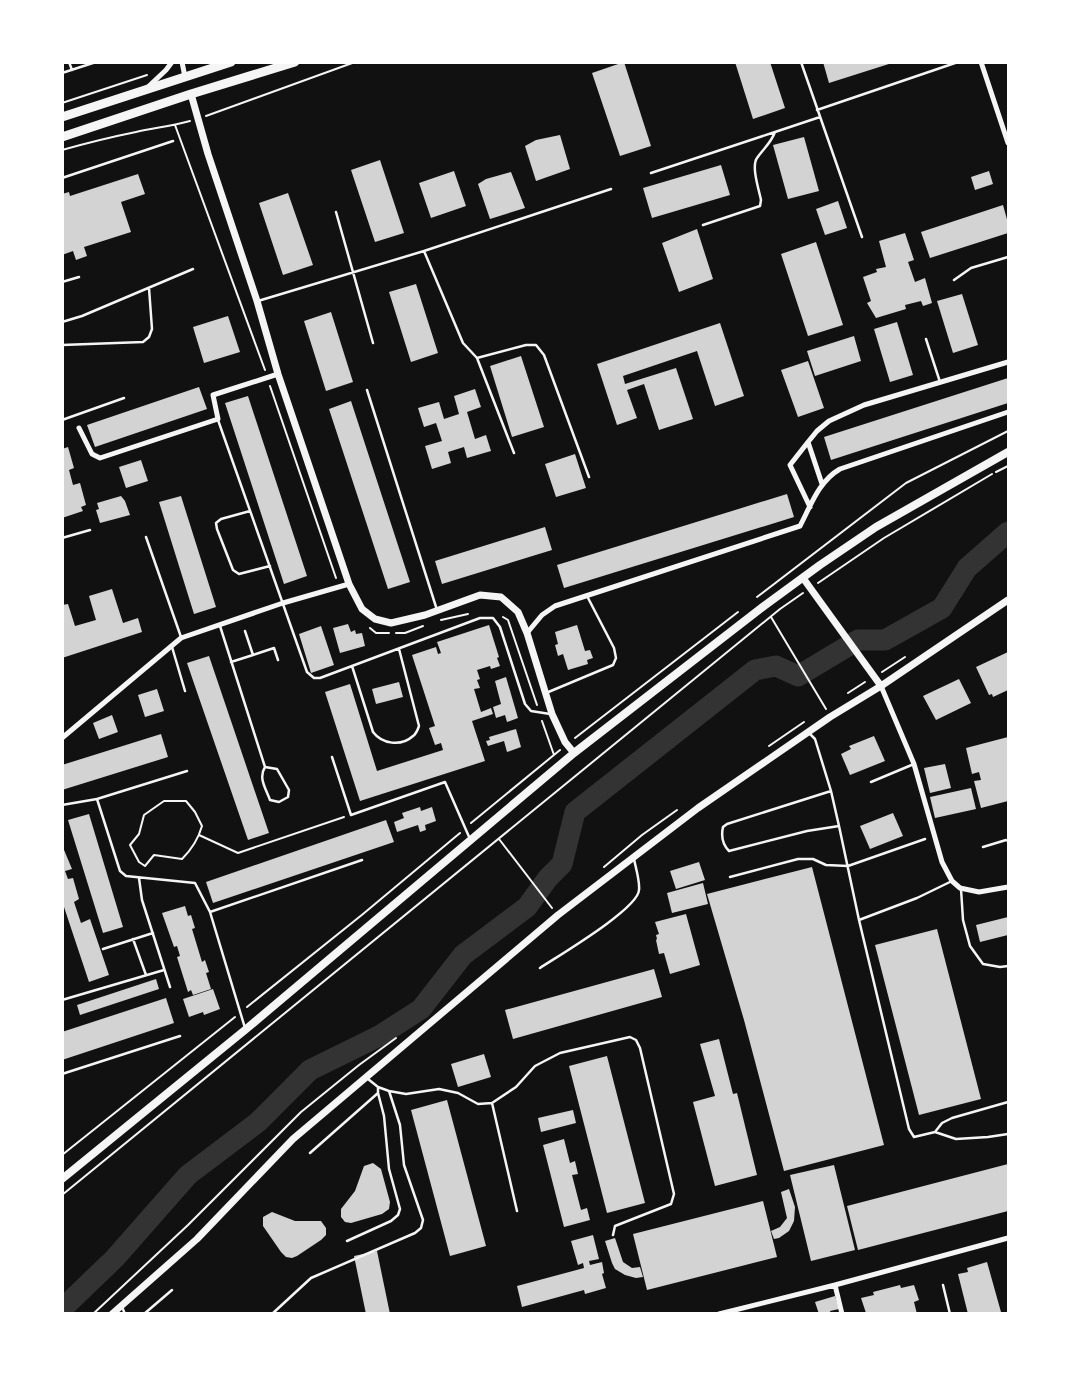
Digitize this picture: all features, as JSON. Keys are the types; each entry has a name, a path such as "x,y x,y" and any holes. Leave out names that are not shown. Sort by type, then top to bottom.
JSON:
{"highway":[{"path":"62,117 231,62"},
{"path":"62,137 295,62"},
{"path":"185,77 191,94"}],"main road":[{"path":"62,1179 245,1030 471,841 486,825 574,753 764,606 876,527 1008,452"}],"street":[{"path":"144,91 172,62"},
{"path":"182,62 185,77"},
{"path":"981,62 1008,143"},
{"path":"191,94 208,154 257,301 278,374 349,584 362,609 375,619 391,623 480,595 501,597 518,612 527,633 552,714 565,742 574,753"},
{"path":"810,507 790,464 817,431 830,420 864,405 1008,362"},
{"path":"78,428 92,454 100,458 218,419 213,395 278,374"},
{"path":"527,633 542,615 555,606 790,531 800,526 822,484 831,474 840,469 1008,412"},
{"path":"808,442 822,484"},
{"path":"803,578 881,686 914,764 942,862 952,881 960,888 979,892 1008,887"},
{"path":"62,738 181,638 283,603 349,584"},
{"path":"112,1314 196,1239 293,1139 558,915 634,855 698,808 830,717 881,686 1008,600"},
{"path":"719,1314 1008,1238"},
{"path":"835,1285 842,1314"}],"lane":[{"path":"69,62 72,70"},
{"path":"62,73 96,62"},
{"path":"801,62 862,237"},
{"path":"817,110 958,62"},
{"path":"651,173 820,117"},
{"path":"703,226 760,206 761,200 754,165 757,158 772,140 775,132"},
{"path":"62,178 173,141"},
{"path":"257,301 424,250 611,189"},
{"path":"336,212 373,343"},
{"path":"424,250 463,343 477,358 514,453"},
{"path":"954,280 971,268 1008,258"},
{"path":"62,322 193,269"},
{"path":"62,282 79,277"},
{"path":"62,345 143,342 149,337 152,329 149,288"},
{"path":"926,339 940,383"},
{"path":"477,358 526,345 536,345 544,355 589,477"},
{"path":"367,390 437,610"},
{"path":"62,420 124,398"},
{"path":"218,419 307,672 314,678 320,678 480,618 492,618 500,628 525,704 532,711 552,714"},
{"path":"251,511 221,519 216,523 217,529 233,570 239,574 270,566"},
{"path":"62,538 90,530"},
{"path":"146,537 181,638"},
{"path":"545,693 613,665 616,658 614,648 587,596"},
{"path":"220,625 265,767"},
{"path":"245,631 253,655"},
{"path":"172,646 186,691"},
{"path":"231,662 274,648 278,660"},
{"path":"352,666 373,732 378,739 389,742 402,742 414,736 419,726 398,648"},
{"path":"809,733 815,739 831,791 859,920 909,1129 914,1137 935,1132 956,1139 1008,1134"},
{"path":"332,756 351,815 445,782 471,841"},
{"path":"871,782 914,764"},
{"path":"265,767 277,769 289,790 288,798 279,802 270,800 262,780 261,773 265,767"},
{"path":"62,805 97,799 187,770"},
{"path":"831,791 727,824 723,826 723,841 729,850 807,831 839,826"},
{"path":"97,799 120,871 126,876 194,883 210,912 245,1030"},
{"path":"730,878 798,860 814,859 826,865 848,866 926,839"},
{"path":"983,847 1008,841"},
{"path":"540,968 595,932 634,903 639,891 634,855"},
{"path":"210,912 362,860"},
{"path":"139,878 142,900 170,987"},
{"path":"859,920 918,898 952,881"},
{"path":"960,888 963,920 970,946 983,964 1000,967 1008,966"},
{"path":"103,949 153,933"},
{"path":"133,939 146,975"},
{"path":"62,1000 164,970"},
{"path":"62,1074 180,1036"},
{"path":"366,1078 390,1091 406,1094 439,1089 458,1093 478,1104 492,1103 516,1087 535,1066 560,1053 622,1038 630,1037 636,1040 642,1058 674,1194 671,1204 615,1226 612,1236"},
{"path":"347,1241 391,1221 398,1216 400,1209 388,1169 384,1116 378,1086"},
{"path":"272,1314 311,1278 415,1233 421,1228 423,1220 404,1165 400,1125 390,1091"},
{"path":"310,1153 378,1093"},
{"path":"935,1132 942,1123 952,1118 1008,1102"},
{"path":"492,1103 517,1211"},
{"path":"943,1285 950,1314"},
{"path":"144,1314 172,1290"},
{"path":"121,1306 125,1314"}],"path":[{"path":"62,150 106,138 159,127 175,126 355,62"},
{"path":"62,102 148,75"},
{"path":"175,126 268,378 332,570 340,586"},
{"path":"62,1195 780,609 884,538 996,471 1008,466"},
{"path":"764,606 830,717"},
{"path":"436,622 470,613"},
{"path":"501,616 508,620 554,754"},
{"path":"364,623 376,633 405,633 428,624"},
{"path":"164,801 186,801 195,812 202,826 199,835 194,847 182,859 154,855 145,866 139,862 130,844 139,834 144,815 164,801"},
{"path":"199,835 238,853 351,815"},
{"path":"499,839 558,915"}],"building":[{"path":"624,62 651,146 620,156 592,73"},
{"path":"735,62 770,62 785,108 753,119"},
{"path":"823,62 892,62 892,63 829,83"},
{"path":"560,135 570,169 536,181 525,146 536,140"},
{"path":"804,137 819,191 788,199 773,145"},
{"path":"380,160 404,233 375,242 351,170"},
{"path":"721,165 730,195 652,218 643,188"},
{"path":"454,171 466,206 431,218 419,183"},
{"path":"989,171 993,184 975,190 971,177"},
{"path":"511,172 525,208 490,219 478,184 486,179"},
{"path":"138,174 145,194 121,202 131,232 84,247 87,256 76,260 73,251 62,255 62,194 69,192 70,196"},
{"path":"288,193 313,265 283,275 259,203"},
{"path":"838,201 847,228 825,235 816,209"},
{"path":"1003,205 1008,223 1008,233 930,258 921,232"},
{"path":"697,229 713,279 679,292 662,243"},
{"path":"905,233 914,260 908,262 915,282 925,278 932,303 923,306 921,301 905,305 906,309 876,318 867,303 871,301 863,277 877,272 876,269 886,267 879,241"},
{"path":"816,242 843,325 808,336 781,254"},
{"path":"416,284 438,353 411,362 389,292"},
{"path":"962,294 978,345 953,353 937,301"},
{"path":"331,312 353,382 326,391 304,321"},
{"path":"228,316 240,352 204,363 193,327"},
{"path":"897,322 913,375 890,382 874,329"},
{"path":"720,323 744,396 715,406 697,351 623,376 625,384 676,368 693,419 659,430 644,384 627,390 637,418 617,425 597,364"},
{"path":"854,336 861,361 815,376 807,351"},
{"path":"521,356 544,427 512,437 490,366"},
{"path":"808,361 824,408 798,417 781,370"},
{"path":"1008,378 1008,403 831,460 824,437"},
{"path":"199,387 207,409 95,447 87,425"},
{"path":"475,389 481,407 467,412 475,439 486,435 491,451 467,458 464,447 448,452 451,463 432,469 425,446 442,441 436,423 424,427 418,408 439,402 444,419 459,414 454,396"},
{"path":"248,396 307,576 284,584 225,403"},
{"path":"351,401 410,582 388,589 329,409"},
{"path":"68,447 74,468 69,470 73,485 80,483 86,505 81,507 83,511 62,518 62,449"},
{"path":"575,454 586,488 556,497 545,464"},
{"path":"141,460 148,481 126,488 119,467"},
{"path":"787,494 794,517 564,588 557,565"},
{"path":"121,496 130,515 100,523 96,510 99,509 97,503"},
{"path":"181,496 216,607 194,614 159,502"},
{"path":"545,527 552,550 442,584 435,561"},
{"path":"112,589 123,623 138,618 142,632 62,658 62,605 68,604 75,626 96,620 89,596"},
{"path":"348,624 351,632 355,630 356,634 362,633 365,646 340,653 333,628"},
{"path":"489,625 500,666 491,669 490,666 477,670 480,679 477,680 480,688 474,689 481,712 491,708 493,714 472,721 485,761 360,801 325,692 350,684 377,771 443,750 441,743 435,745 429,728 435,726 412,655 436,647 438,654 441,653 437,642"},
{"path":"577,625 585,651 590,650 593,658 587,660 588,664 568,670 563,654 558,656 555,645 558,644 555,632"},
{"path":"321,626 334,665 311,673 299,634"},
{"path":"1008,652 1008,690 993,697 992,694 989,695 976,667"},
{"path":"209,656 269,833 248,840 187,663"},
{"path":"506,677 518,718 507,722 505,715 496,718 493,707 501,704 495,681"},
{"path":"959,679 971,703 936,720 923,696"},
{"path":"399,682 403,697 376,704 372,689"},
{"path":"157,689 164,711 145,717 138,695"},
{"path":"112,715 118,732 99,739 93,723"},
{"path":"516,729 521,747 507,752 504,741 488,746 486,741 490,740 489,737"},
{"path":"161,734 168,757 62,790 62,765"},
{"path":"874,736 885,761 850,775 841,754 851,749 849,746"},
{"path":"1008,737 1008,801 981,808 974,781 981,780 979,772 972,774 966,748"},
{"path":"945,764 951,788 930,793 924,768"},
{"path":"971,788 976,809 935,818 930,797"},
{"path":"420,807 421,811 432,807 436,821 425,825 426,830 420,832 418,825 397,832 394,822 404,818 402,813"},
{"path":"893,813 903,836 870,849 860,826"},
{"path":"89,814 123,927 103,933 68,820"},
{"path":"386,820 394,842 213,903 206,882"},
{"path":"62,845 72,869 65,871 68,879 73,878 79,899 74,902 81,923 90,919 109,975 89,982 62,901"},
{"path":"699,862 705,880 676,889 670,871"},
{"path":"812,867 884,1145 784,1171 744,1020 707,894"},
{"path":"703,883 708,904 672,913 667,893"},
{"path":"185,906 188,916 191,915 195,928 192,929 202,962 205,960 209,972 206,973 211,989 193,995 191,990 188,992 177,957 180,956 177,946 174,947 162,913"},
{"path":"686,914 700,965 670,974 664,953 659,954 656,935 659,934 655,922"},
{"path":"1008,917 1008,935 980,942 976,925"},
{"path":"937,929 981,1099 919,1115 875,945"},
{"path":"654,969 662,997 513,1039 505,1010"},
{"path":"156,979 159,989 80,1015 77,1005"},
{"path":"213,989 220,1009 204,1015 203,1012 189,1017 183,999"},
{"path":"166,998 174,1023 62,1060 62,1032"},
{"path":"719,1039 733,1094 737,1093 757,1175 715,1186 693,1102 715,1096 700,1044"},
{"path":"484,1054 491,1077 458,1087 451,1064"},
{"path":"607,1056 645,1203 607,1213 569,1066"},
{"path":"447,1100 486,1246 450,1256 411,1110"},
{"path":"573,1110 576,1123 541,1132 538,1118"},
{"path":"564,1139 570,1163 575,1161 578,1174 572,1175 581,1210 587,1208 590,1220 564,1227 543,1145"},
{"path":"373,1163 381,1169 390,1202 389,1209 382,1214 351,1223 345,1222 341,1217 341,1209 355,1191 364,1166"},
{"path":"1008,1164 1008,1211 858,1250 847,1206"},
{"path":"834,1165 855,1250 811,1261 790,1175"},
{"path":"789,1189 795,1207 794,1221 789,1231 774,1239 771,1231 780,1227 787,1218 781,1192"},
{"path":"763,1201 777,1257 647,1290 633,1234"},
{"path":"272,1212 295,1221 321,1221 326,1228 326,1235 297,1256 292,1258 286,1257 263,1226 263,1217"},
{"path":"593,1235 599,1259 589,1261 590,1265 602,1262 604,1273 602,1274 606,1288 585,1294 584,1290 522,1307 517,1286 584,1268 583,1263 578,1265 571,1241"},
{"path":"615,1238 623,1262 632,1268 640,1267 643,1277 636,1278 625,1275 615,1269 605,1241"},
{"path":"377,1251 390,1314 366,1314 354,1256"},
{"path":"987,1262 1001,1312 994,1314 983,1314 983,1312 968,1314 958,1274 968,1272 967,1268"},
{"path":"900,1285 901,1288 914,1285 919,1300 914,1302 917,1314 866,1313 861,1298 874,1295 873,1292"},
{"path":"835,1296 839,1309 830,1311 831,1314 819,1314 815,1302"}],"waterway":[{"path":"62,1309 115,1258 188,1175 258,1122 310,1070 379,1036 421,1009 463,955 527,907 548,878 562,864 575,812 755,670 776,666 798,676 858,640 885,640 942,608 967,568 1008,532"}]}
